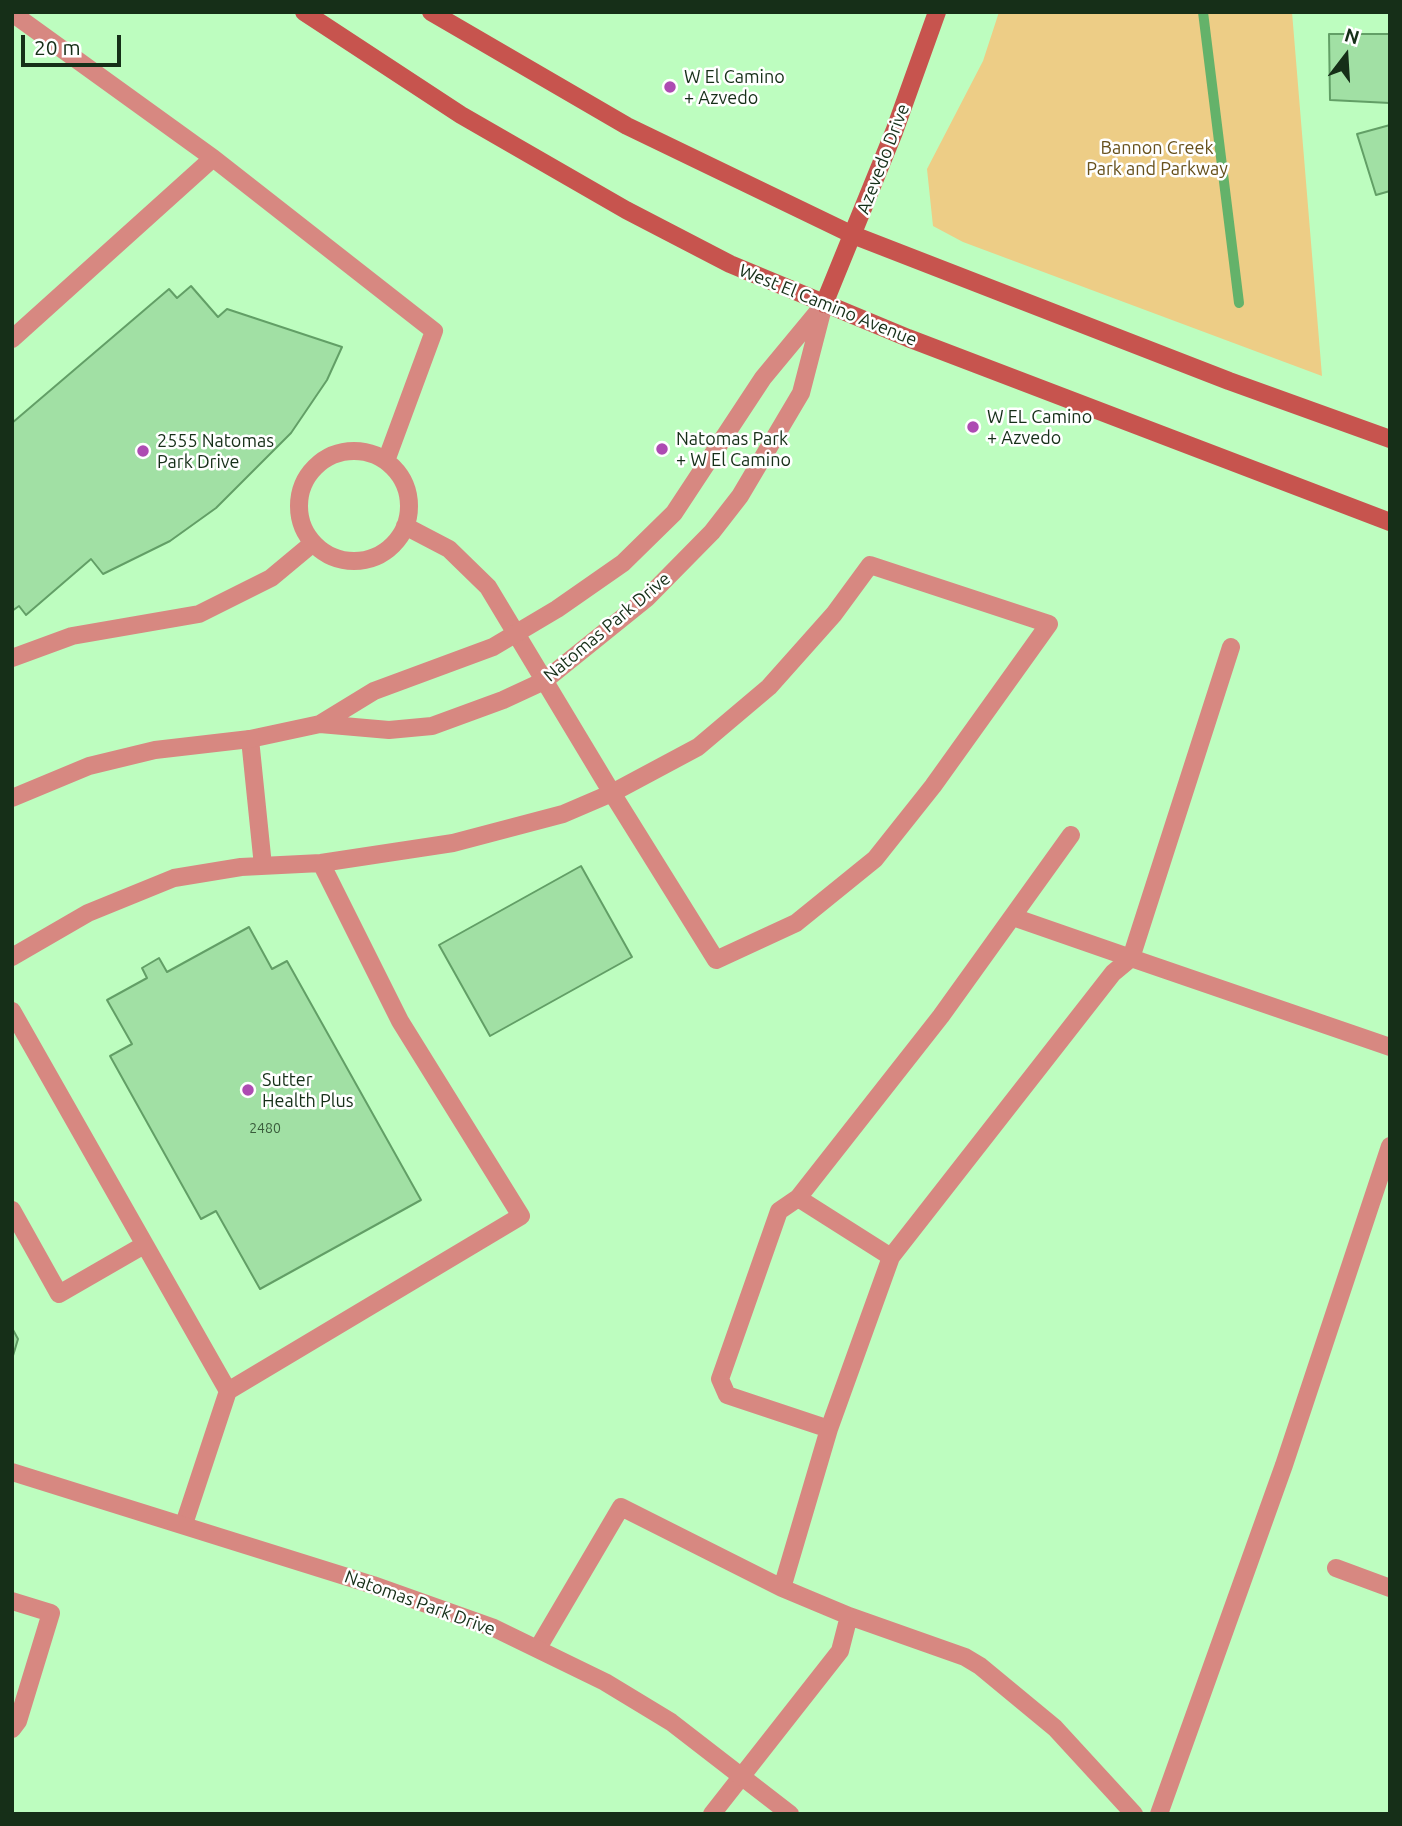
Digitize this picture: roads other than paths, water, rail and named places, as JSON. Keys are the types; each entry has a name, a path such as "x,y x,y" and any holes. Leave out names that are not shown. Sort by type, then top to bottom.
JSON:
{"main road":[{"name":"West El Camino Avenue","path":"304,12 422,91 626,210 730,264 824,304 1390,522"},
{"path":"431,12 627,126 853,236 1229,381 1390,439"},
{"name":"Azevedo Drive","path":"824,304 853,236 937,12"}],"street":[{"path":"12,13 213,158 434,331 386,461"},
{"path":"12,339 213,158"},
{"name":"Natomas Park Drive","path":"320,724 374,691 453,664 516,635 623,563 674,513 713,458 763,378 824,304"},
{"name":"Natomas Park Drive","path":"12,798 89,766 155,750 250,739 320,724 389,730 432,726 503,700 544,681 647,598 712,532 740,496 801,393 824,304"},
{"path":"352,450 370,453 386,461 399,474 407,490 409,508 405,526 391,545 372,558 340,559 313,543 303,528 298,510 300,492 307,476 319,463 335,454 352,450"},
{"path":"12,957 88,913 174,878 263,866 321,863 479,837 563,814 612,793 698,747 769,687 834,614 870,565 1049,624 933,786 875,859 796,923 716,960 612,793 488,587 449,549 405,526"},
{"path":"12,659 72,636 199,614 271,578 313,543"},
{"path":"782,1588 829,1429 891,1257 1113,973 1131,958 1231,648"},
{"path":"250,739 263,866"},
{"path":"829,1429 727,1395 720,1379 779,1211 799,1198 941,1016 1071,835"},
{"path":"184,1524 228,1391 521,1216 400,1021 321,863"},
{"path":"1013,917 1390,1047"},
{"path":"12,1011 228,1391"},
{"path":"1159,1814 1284,1465 1390,1146"},
{"path":"799,1198 891,1257"},
{"path":"12,1210 60,1294 144,1245"},
{"name":"Natomas Park Drive","path":"12,1472 184,1524 438,1607 538,1648 605,1682 671,1723 790,1814"},
{"path":"538,1648 621,1507 782,1588 849,1616 965,1657 980,1666 1055,1728 1134,1814"},
{"path":"1336,1568 1390,1588"},
{"path":"12,1601 51,1613 18,1721 12,1729"},
{"path":"712,1814 840,1651 849,1616"}],"waterway":[{"path":"1203,12 1239,303"}],"place":[{"name":"W El Camino + Azvedo","path":"670,87"},
{"name":"W EL Camino + Azvedo","path":"973,427"},
{"name":"Natomas Park + W El Camino","path":"662,449"},
{"name":"2555 Natomas Park Drive","path":"143,451"},
{"name":"Sutter Health Plus","path":"248,1090"}],"park label":[{"name":"Bannon Creek Park and Parkway","path":"1157,158"}]}
